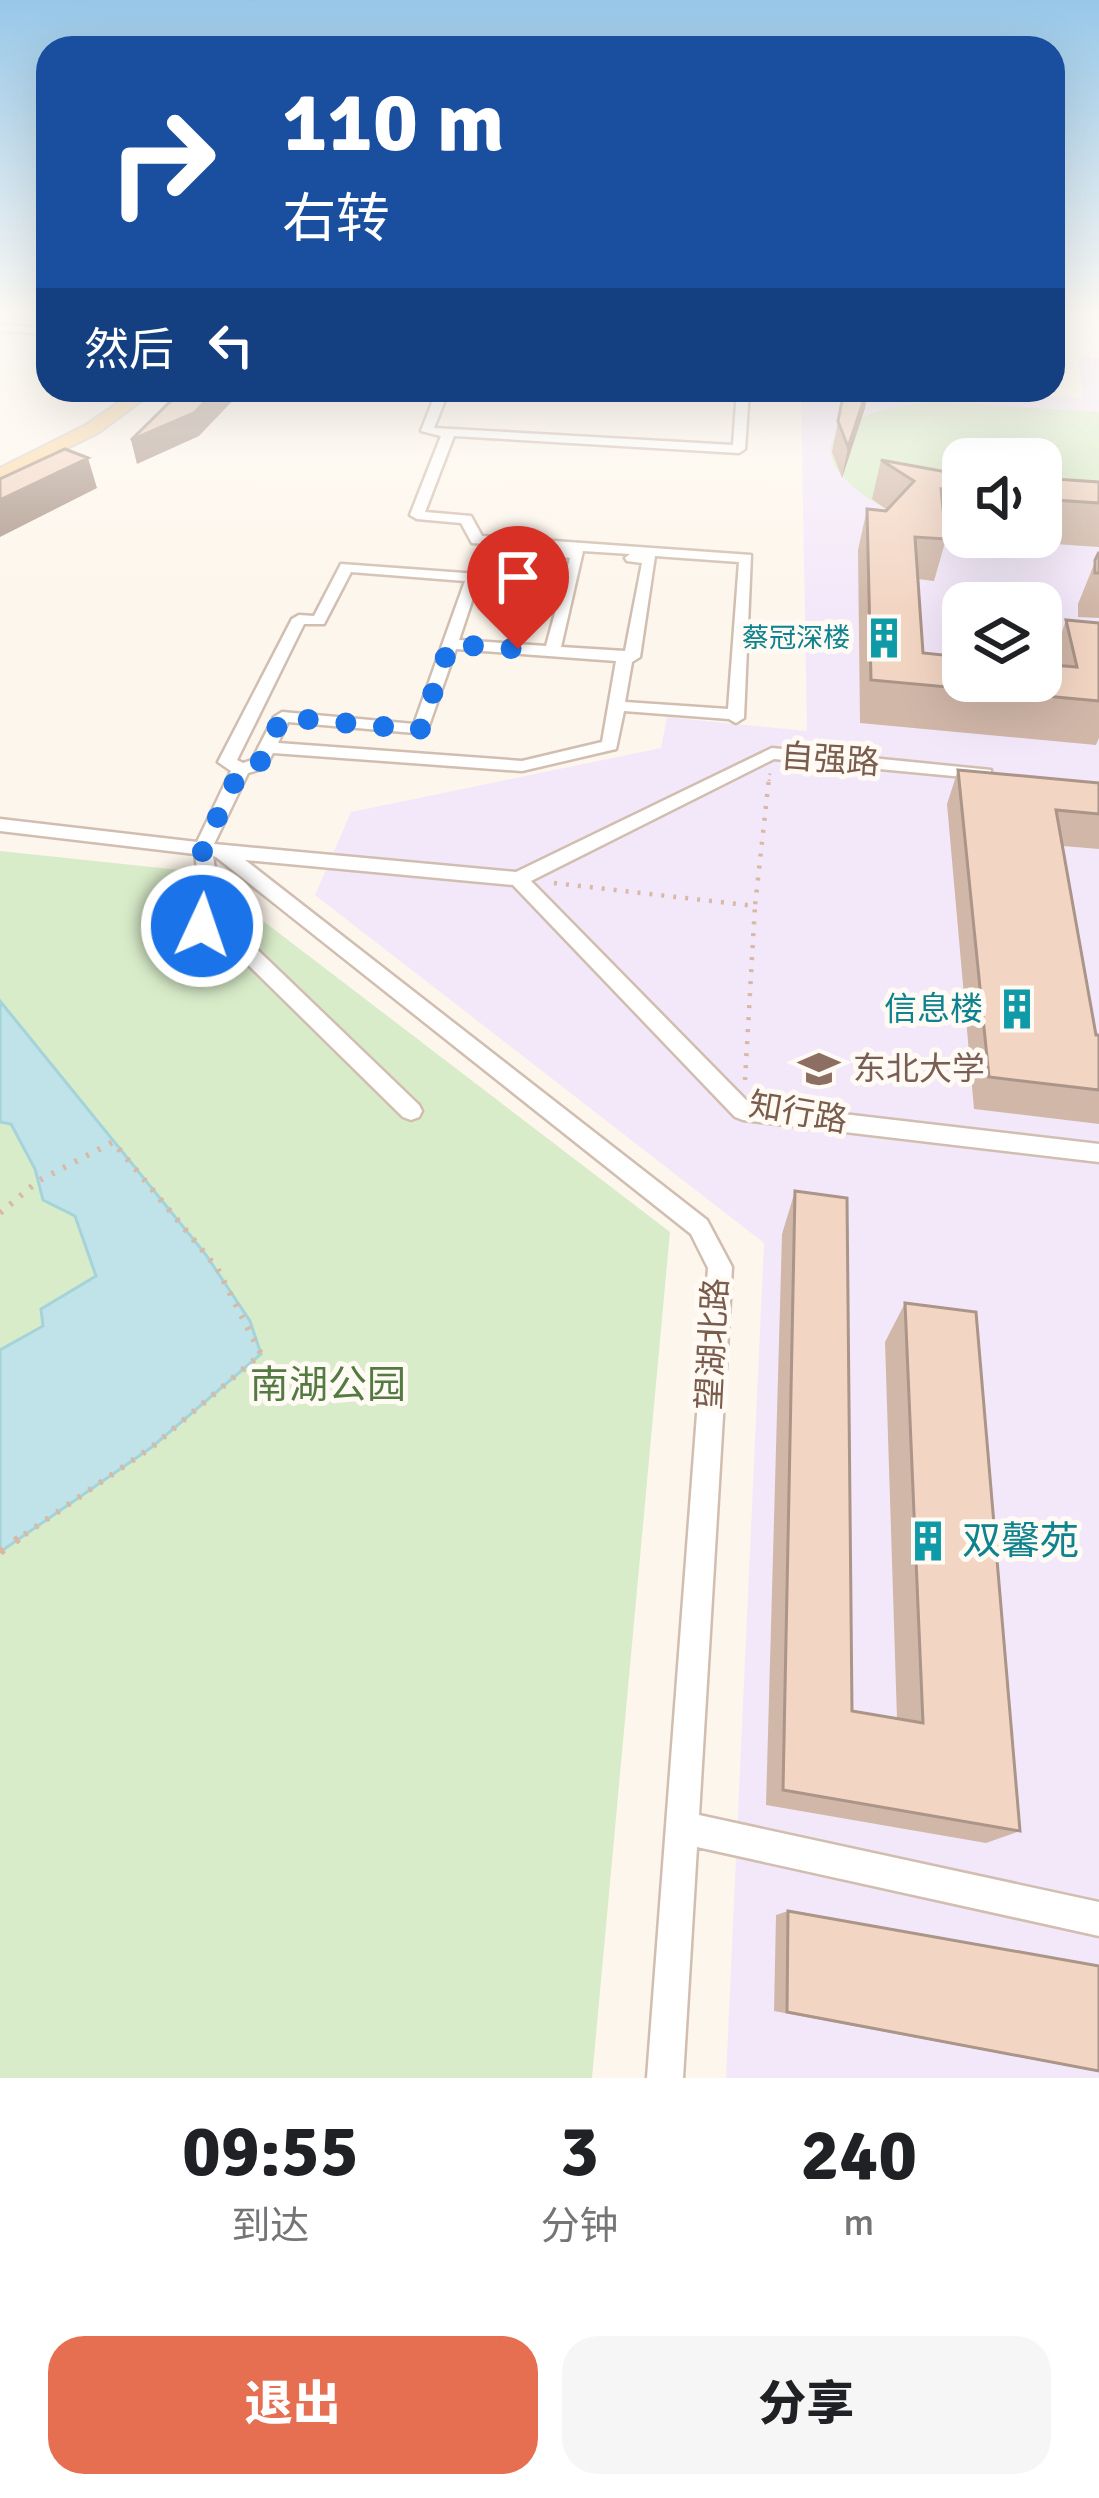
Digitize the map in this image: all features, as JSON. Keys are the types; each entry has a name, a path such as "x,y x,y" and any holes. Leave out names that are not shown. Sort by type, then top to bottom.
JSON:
{"main road":[{"path":"0,461 49,438 86,413"},
{"path":"0,475 115,413"}],"street":[{"path":"434,413 427,431 739,449 741,413"},
{"path":"448,432 417,515 466,519 478,544 466,576"},
{"path":"450,644 632,657 650,559 478,544"},
{"path":"478,544 746,558 736,717 617,706"},
{"path":"552,651 578,554"},
{"path":"252,714 420,730 473,577 346,567 319,620 299,619 227,762 241,769 259,764 282,717"},
{"path":"268,747 522,766 610,745 625,656"},
{"name":"自强路","path":"518,879 772,753 1006,776"},
{"path":"241,769 212,850 202,926 231,936 411,1111"},
{"path":"0,825 518,879"},
{"name":"望湖北路","path":"212,850 699,1227 720,1267 665,2078"},
{"name":"知行路","path":"518,879 743,1111 1099,1153"},
{"path":"682,1827 1099,1918"}],"path":[{"path":"743,1111 755,906 772,753"},
{"path":"518,879 755,906"},
{"path":"0,1213 38,1181 113,1142 206,1255 250,1321 261,1354 152,1447 0,1552"}],"shaded area":[{"name":"东北大学","path":"801,413 1099,413 1099,2078 726,2078 764,1243 315,895 351,812 661,748 667,717 807,731"}],"green space":[{"path":"875,413 1099,413 1099,547 1062,544 1062,438 942,438 942,522 896,500 882,507 850,483 834,463 831,445 840,430"},
{"name":"南湖公园","path":"0,851 199,872 670,1232 592,2078 0,2078"}],"water":[{"path":"0,1001 206,1255 250,1321 261,1354 152,1447 0,1552 0,1350 43,1326 41,1309 96,1276 75,1216 43,1200 35,1169 11,1124 0,1122"}],"building":[{"path":"159,413 194,413 194,413 131,440"},
{"path":"840,413 859,413 848,447"},
{"path":"65,449 88,458 0,500 0,479"},
{"path":"881,460 942,471 942,539 915,537 923,653 942,655 942,687 871,680 867,509 886,511 914,481"},
{"path":"1062,479 1099,482 1099,503 1062,500"},
{"path":"1066,620 1099,623 1099,701 1062,698 1062,666 1077,667"},
{"name":"信息楼","path":"958,770 1099,783 1099,814 1056,810 1099,1035 1099,1090 989,1077"},
{"name":"双馨苑","path":"795,1191 847,1198 852,1711 923,1723 905,1303 976,1312 1020,1831 783,1790"},
{"path":"788,1911 1099,1966 1099,2071 787,2012"}],"place":[{"name":"蔡冠深楼","path":"884,638"},
{"name":"信息楼","path":"1017,1009"},
{"name":"东北大学","path":"819,1069"},
{"name":"双馨苑","path":"928,1541"}],"route":[{"path":"202,926 209,889 202,849 241,769 259,764 282,717 420,730 450,644 518,649"}]}
